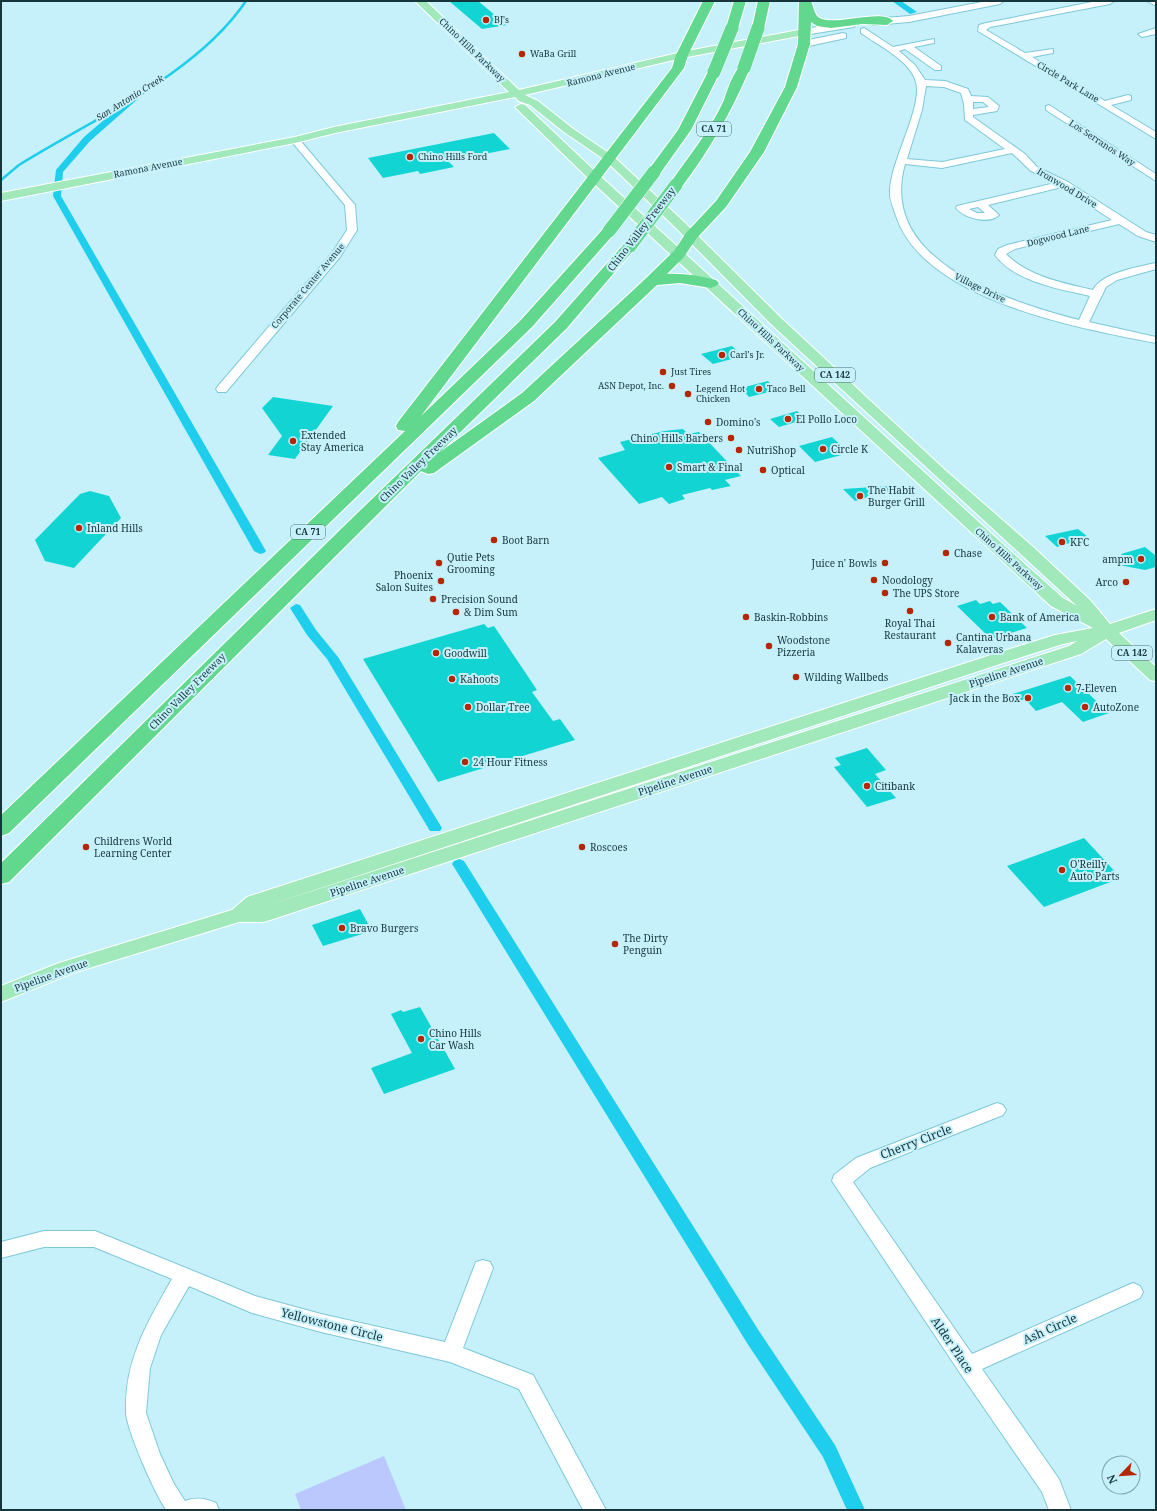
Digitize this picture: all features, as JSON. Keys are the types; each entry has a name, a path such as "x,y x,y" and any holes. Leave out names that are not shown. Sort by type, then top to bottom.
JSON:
{"highway":[{"path":"363,479 678,68 682,55 709,1"},
{"name":"CA 71","path":"1,828 526,324 609,231 684,130 711,67 732,28 740,1"},
{"name":"Chino Valley Freeway","path":"1,876 368,513 561,325 630,246 700,154 727,107 738,61 758,28 764,1"},
{"path":"805,1 812,18 821,23 831,24 863,20 887,21"},
{"path":"368,513 528,396 679,254 691,236 721,204 757,152 791,87 804,38 805,1"},
{"path":"650,282 674,278 698,279 711,284"}],"main road":[{"name":"Chino Hills Parkway","path":"420,1 520,96 534,103 568,130 609,158 691,236 777,322 1084,604 1107,631 1156,676"},
{"name":"Ramona Avenue","path":"520,96 682,55 804,38"},
{"name":"Ramona Avenue","path":"790,46 804,38"},
{"path":"711,67 738,61 761,52"},
{"name":"Ramona Avenue","path":"1,197 295,140 334,130 693,65"},
{"name":"Chino Hills Parkway","path":"520,96 520,106 595,178 679,254 916,475 1057,602 1107,631"},
{"name":"Pipeline Avenue","path":"1,994 66,968 239,915 254,902 430,852 1075,650 1107,631 1156,614"}],"street":[{"path":"959,1 969,7"},
{"name":"Ramona Avenue","path":"804,38 887,21 909,19 1000,1"},
{"name":"Circle Park Lane","path":"1110,1 982,27 982,31 1156,136"},
{"path":"1151,1 1156,3"},
{"name":"Ramona Avenue","path":"804,38 864,31 898,24 909,19"},
{"path":"864,31 908,62 919,75 922,83 945,84 965,91 968,114 994,109 994,106 984,99 967,99"},
{"path":"1142,34 1156,31"},
{"path":"891,50 931,41"},
{"path":"906,46 938,68"},
{"path":"1025,56 1050,51"},
{"name":"Village Drive","path":"922,83 921,97 896,181 895,196 900,218 919,247 958,279 1022,308 1082,325 1156,340"},
{"path":"1104,104 1128,98"},
{"name":"Los Serranos Way","path":"1049,108 1156,178"},
{"name":"Ironwood Drive","path":"968,114 968,118 1022,156 1034,169 1064,184 1119,221 1142,234 1156,239"},
{"name":"Corporate Center Avenue","path":"222,389 336,255 352,230 350,205 295,140"},
{"path":"902,161 942,165 1013,150"},
{"path":"981,204 1064,184"},
{"name":"Dogwood Lane","path":"1097,294 1050,283 1006,262 1000,255 1002,251 1011,247 1119,221"},
{"path":"1082,325 1101,285 1112,278 1156,266"},
{"name":"Cherry Circle","path":"841,1182 863,1162 997,1110"},
{"name":"Alder Place","path":"841,1182 1051,1486 1060,1510"},
{"name":"Yellowstone Circle","path":"1,1250 44,1239 95,1239 252,1304 321,1323 451,1353 526,1382 591,1509"},
{"path":"451,1353 483,1268"},
{"path":"179,1510 166,1491 152,1461 136,1413 140,1368 152,1332 185,1275"},
{"name":"Ash Circle","path":"967,1366 1133,1292"},
{"path":"189,1510 198,1508 208,1510"}],"shaded area":[{"path":"384,1456 406,1510 301,1510 295,1494"}],"building":[{"path":"449,1 478,1 507,25 482,29"},
{"name":"Chino Hills Ford","path":"494,133 510,149 446,159 454,167 420,174 418,171 383,178 368,158"},
{"name":"Carl's Jr.","path":"732,346 743,356 713,364 701,354"},
{"name":"Taco Bell","path":"768,381 777,390 749,397 741,388"},
{"name":"Extended Stay America","path":"273,397 333,406 295,459 268,455 282,436 262,408"},
{"name":"El Pollo Loco","path":"797,411 806,419 779,427 770,419"},
{"name":"Smart & Final","path":"683,429 688,434 699,432 741,476 725,480 731,486 712,490 710,488 682,495 685,499 669,504 662,497 639,504 598,458 625,450 620,442 664,431"},
{"name":"Circle K","path":"832,437 849,453 815,462 799,446"},
{"name":"The Habit Burger Grill","path":"889,486 889,491 855,501 843,489"},
{"name":"Inland Hills","path":"90,491 109,496 121,518 74,568 45,561 35,540 80,494"},
{"name":"KFC","path":"1078,529 1088,537 1057,547 1045,536"},
{"name":"ampm","path":"1145,547 1156,556 1156,567 1145,570 1119,565 1130,562 1121,554"},
{"name":"Bank of America","path":"976,600 980,604 990,601 993,604 1000,602 1027,628 991,639 957,606"},
{"path":"484,624 488,628 494,626 537,690 532,692 553,721 560,719 575,740 438,782 363,659"},
{"path":"1070,676 1109,713 1083,722 1062,702 1036,711 1025,699 1014,703 1006,696"},
{"name":"Citibank","path":"867,748 886,770 875,774 896,798 867,807 834,767 841,765 835,758"},
{"name":"O'Reilly Auto Parts","path":"1084,838 1121,878 1044,907 1007,866"},
{"name":"Bravo Burgers","path":"360,909 372,931 323,946 312,925"},
{"name":"Chino Hills Car Wash","path":"420,1007 455,1069 384,1094 371,1068 412,1053 391,1014 401,1010 403,1012"}],"waterway":[{"name":"San Antonio Creek","path":"1,180 19,165 111,112 172,73 200,51 225,27 246,1"},
{"path":"896,1 913,12"},
{"path":"143,91 87,139 59,172 60,177 57,196 260,551"},
{"path":"296,608 311,632 332,657 435,828"},
{"path":"459,864 753,1337 829,1451 856,1510"}],"place":[{"name":"BJ's","path":"486,20"},
{"name":"WaBa Grill","path":"522,54"},
{"name":"Chino Hills Ford","path":"410,157"},
{"name":"Carl's Jr.","path":"722,355"},
{"name":"Just Tires","path":"663,372"},
{"name":"ASN Depot, Inc.","path":"672,386"},
{"name":"Taco Bell","path":"759,389"},
{"name":"Legend Hot Chicken","path":"688,394"},
{"name":"El Pollo Loco","path":"788,419"},
{"name":"Domino's","path":"708,422"},
{"name":"Chino Hills Barbers","path":"731,438"},
{"name":"Extended Stay America","path":"293,441"},
{"name":"Circle K","path":"823,449"},
{"name":"NutriShop","path":"739,450"},
{"name":"Smart & Final","path":"669,467"},
{"name":"Optical","path":"763,470"},
{"name":"The Habit Burger Grill","path":"860,496"},
{"name":"Inland Hills","path":"79,528"},
{"name":"Boot Barn","path":"494,540"},
{"name":"KFC","path":"1062,542"},
{"name":"Chase","path":"946,553"},
{"name":"ampm","path":"1141,559"},
{"name":"Qutie Pets Grooming","path":"439,563"},
{"name":"Juice n' Bowls","path":"885,563"},
{"name":"Noodology","path":"874,580"},
{"name":"Phoenix Salon Suites","path":"441,581"},
{"name":"Arco","path":"1126,582"},
{"name":"The UPS Store","path":"885,593"},
{"name":"Precision Sound","path":"433,599"},
{"name":"Royal Thai Restaurant","path":"910,611"},
{"name":"& Dim Sum","path":"456,612"},
{"name":"Baskin-Robbins","path":"746,617"},
{"name":"Bank of America","path":"992,617"},
{"name":"Cantina Urbana Kalaveras","path":"948,643"},
{"name":"Woodstone Pizzeria","path":"769,646"},
{"name":"Goodwill","path":"436,653"},
{"name":"Wilding Wallbeds","path":"796,677"},
{"name":"Kahoots","path":"452,679"},
{"name":"7-Eleven","path":"1068,688"},
{"name":"Jack in the Box","path":"1028,698"},
{"name":"Dollar Tree","path":"468,707"},
{"name":"AutoZone","path":"1085,707"},
{"name":"24 Hour Fitness","path":"465,762"},
{"name":"Citibank","path":"867,786"},
{"name":"Childrens World Learning Center","path":"86,847"},
{"name":"Roscoes","path":"582,847"},
{"name":"O'Reilly Auto Parts","path":"1062,870"},
{"name":"Bravo Burgers","path":"342,928"},
{"name":"The Dirty Penguin","path":"615,944"},
{"name":"Chino Hills Car Wash","path":"421,1039"}]}
